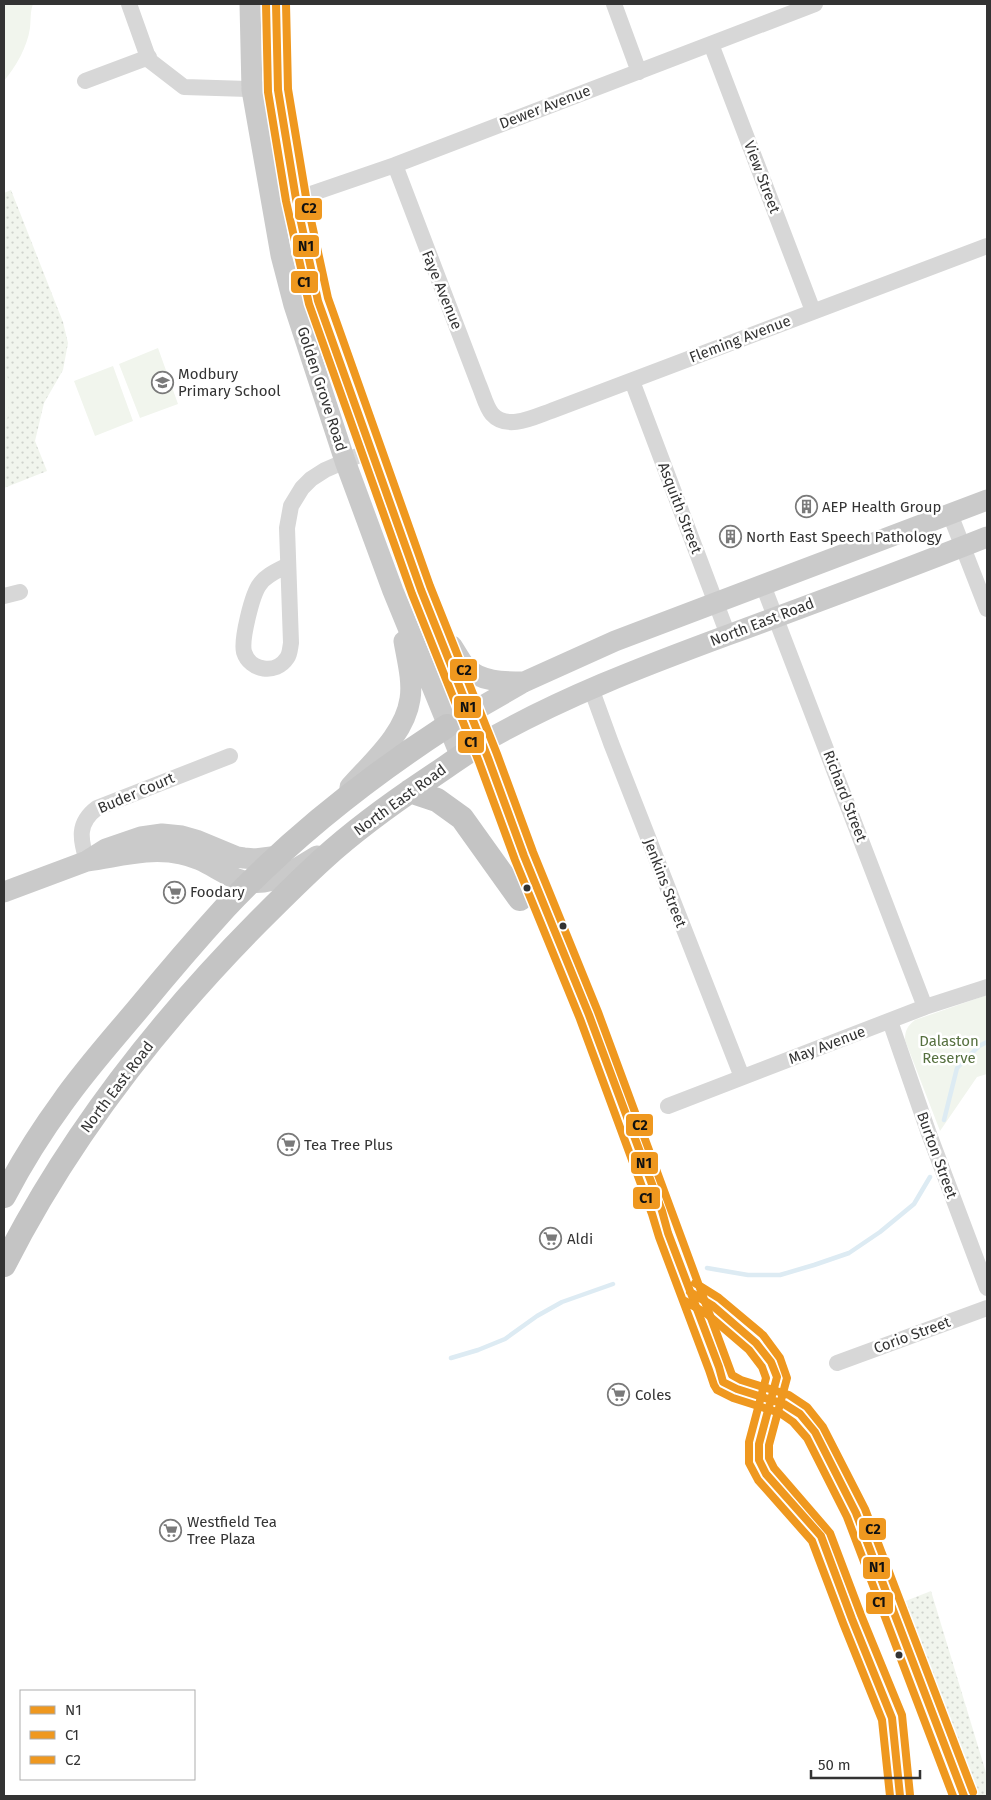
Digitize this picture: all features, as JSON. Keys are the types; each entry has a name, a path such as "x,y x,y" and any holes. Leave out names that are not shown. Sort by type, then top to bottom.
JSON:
{"highway":[{"name":"North East Road","path":"4,1196 34,1144 62,1103 94,1062 226,907 323,817 366,782 448,726"},
{"name":"North East Road","path":"4,1265 38,1202 66,1157 118,1082 192,993 238,943 324,858 410,791 482,743"},
{"path":"410,791 437,800 462,818 520,899"},
{"path":"94,1062 118,1082"}],"main road":[{"name":"Golden Grove Road","path":"250,4 252,90 272,205 294,305 346,461 400,607 460,757"},
{"name":"Golden Grove Road","path":"276,4 278,90 296,199 318,301 427,605 482,743"},
{"name":"North East Road","path":"448,726 524,682 615,641 987,500"},
{"name":"North East Road","path":"482,743 529,716 654,662 987,537"},
{"path":"427,605 464,665 472,672 483,678 503,682 524,682"},
{"path":"323,817 389,743 404,719 411,698 400,607"},
{"path":"4,892 87,861 143,852 180,854 208,862 230,876 250,883 262,883 278,879 357,831"},
{"path":"87,861 106,849 141,837 162,834 182,836 196,840 237,857 255,859 279,856"}],"street":[{"path":"129,4 149,60 184,87 278,90"},
{"path":"614,4 639,72"},
{"name":"Dewer Avenue","path":"272,205 296,199 395,165 816,4"},
{"name":"View Street","path":"711,44 813,311"},
{"path":"85,81 148,57"},
{"name":"Faye Avenue","path":"395,165 479,385 492,414"},
{"name":"Fleming Avenue","path":"492,414 503,422 514,423 551,411 987,246"},
{"name":"Asquith Street","path":"632,381 728,635"},
{"path":"288,565 265,579 259,585 254,595 243,642 244,652 256,666 264,669 274,668 283,663 289,656 291,644 287,528 291,506 302,488 311,479 325,470 371,450"},
{"path":"950,514 987,609"},
{"name":"Richard Street","path":"763,585 925,1007"},
{"path":"4,596 20,592"},
{"name":"Jenkins Street","path":"591,688 742,1077"},
{"name":"Buder Court","path":"87,861 81,838 82,829 90,813 97,808 230,756"},
{"name":"May Avenue","path":"668,1106 925,1007 987,987"},
{"name":"Burton Street","path":"890,1021 932,1144 986,1282"},
{"name":"Corio Street","path":"837,1363 987,1308"}],"green space":[{"path":"4,4 33,4 30,28 24,50 4,81"},
{"path":"11,190 63,322 68,343 63,370 44,403 35,441 47,471 4,488 4,193"},
{"path":"158,348 178,404 140,418 119,364"},
{"path":"4,364 7,372 9,399 8,417 4,434"},
{"path":"113,366 133,421 95,436 74,381"},
{"name":"Dalaston Reserve","path":"987,995 987,1074 977,1077 940,1131 905,1040 906,1031 915,1020"},
{"path":"931,1591 987,1776 987,1796 971,1796 898,1604"}],"waterway":[{"path":"944,1120 957,1068 979,1046 987,1042"},
{"path":"707,1268 748,1275 780,1275 849,1253 880,1232 914,1204 930,1177"},
{"path":"451,1358 505,1339 537,1316 562,1302 613,1284"}],"transit line":[{"name":"C1","path":"266,4 268,92 286,201 309,304 412,594 479,762 515,860 580,1019 714,1385 717,1390 733,1398 780,1413 793,1422 807,1438 847,1517 953,1796"},
{"name":"N1","path":"276,4 278,90 296,199 318,301 421,590 488,758 524,856 589,1015 723,1382 737,1389 784,1404 800,1414 815,1432 856,1513 964,1796"},
{"name":"C2","path":"286,4 288,89 306,197 328,298 430,586 497,754 533,852 598,1012 732,1375 741,1380 789,1395 807,1407 823,1427 865,1509 973,1792"},
{"name":"C2","path":"695,1283 719,1298 763,1335 780,1358 787,1378 769,1445 769,1458 774,1468 830,1533 902,1715 910,1795"},
{"name":"N1","path":"690,1292 713,1306 756,1343 771,1362 777,1377 759,1444 759,1460 766,1474 821,1536 892,1718 900,1796"},
{"name":"C1","path":"685,1301 707,1314 749,1350 762,1367 766,1378 749,1442 749,1463 758,1480 812,1541 882,1720 890,1796"}],"place":[{"name":"Modbury Primary School","path":"162,383"},
{"name":"AEP Health Group","path":"806,507"},
{"name":"North East Speech Pathology","path":"730,537"},
{"name":"Foodary","path":"174,892"},
{"name":"Tea Tree Plus","path":"288,1145"},
{"name":"Aldi","path":"551,1239"},
{"name":"Coles","path":"619,1395"},
{"name":"Westfield Tea Tree Plaza","path":"171,1531"}]}
